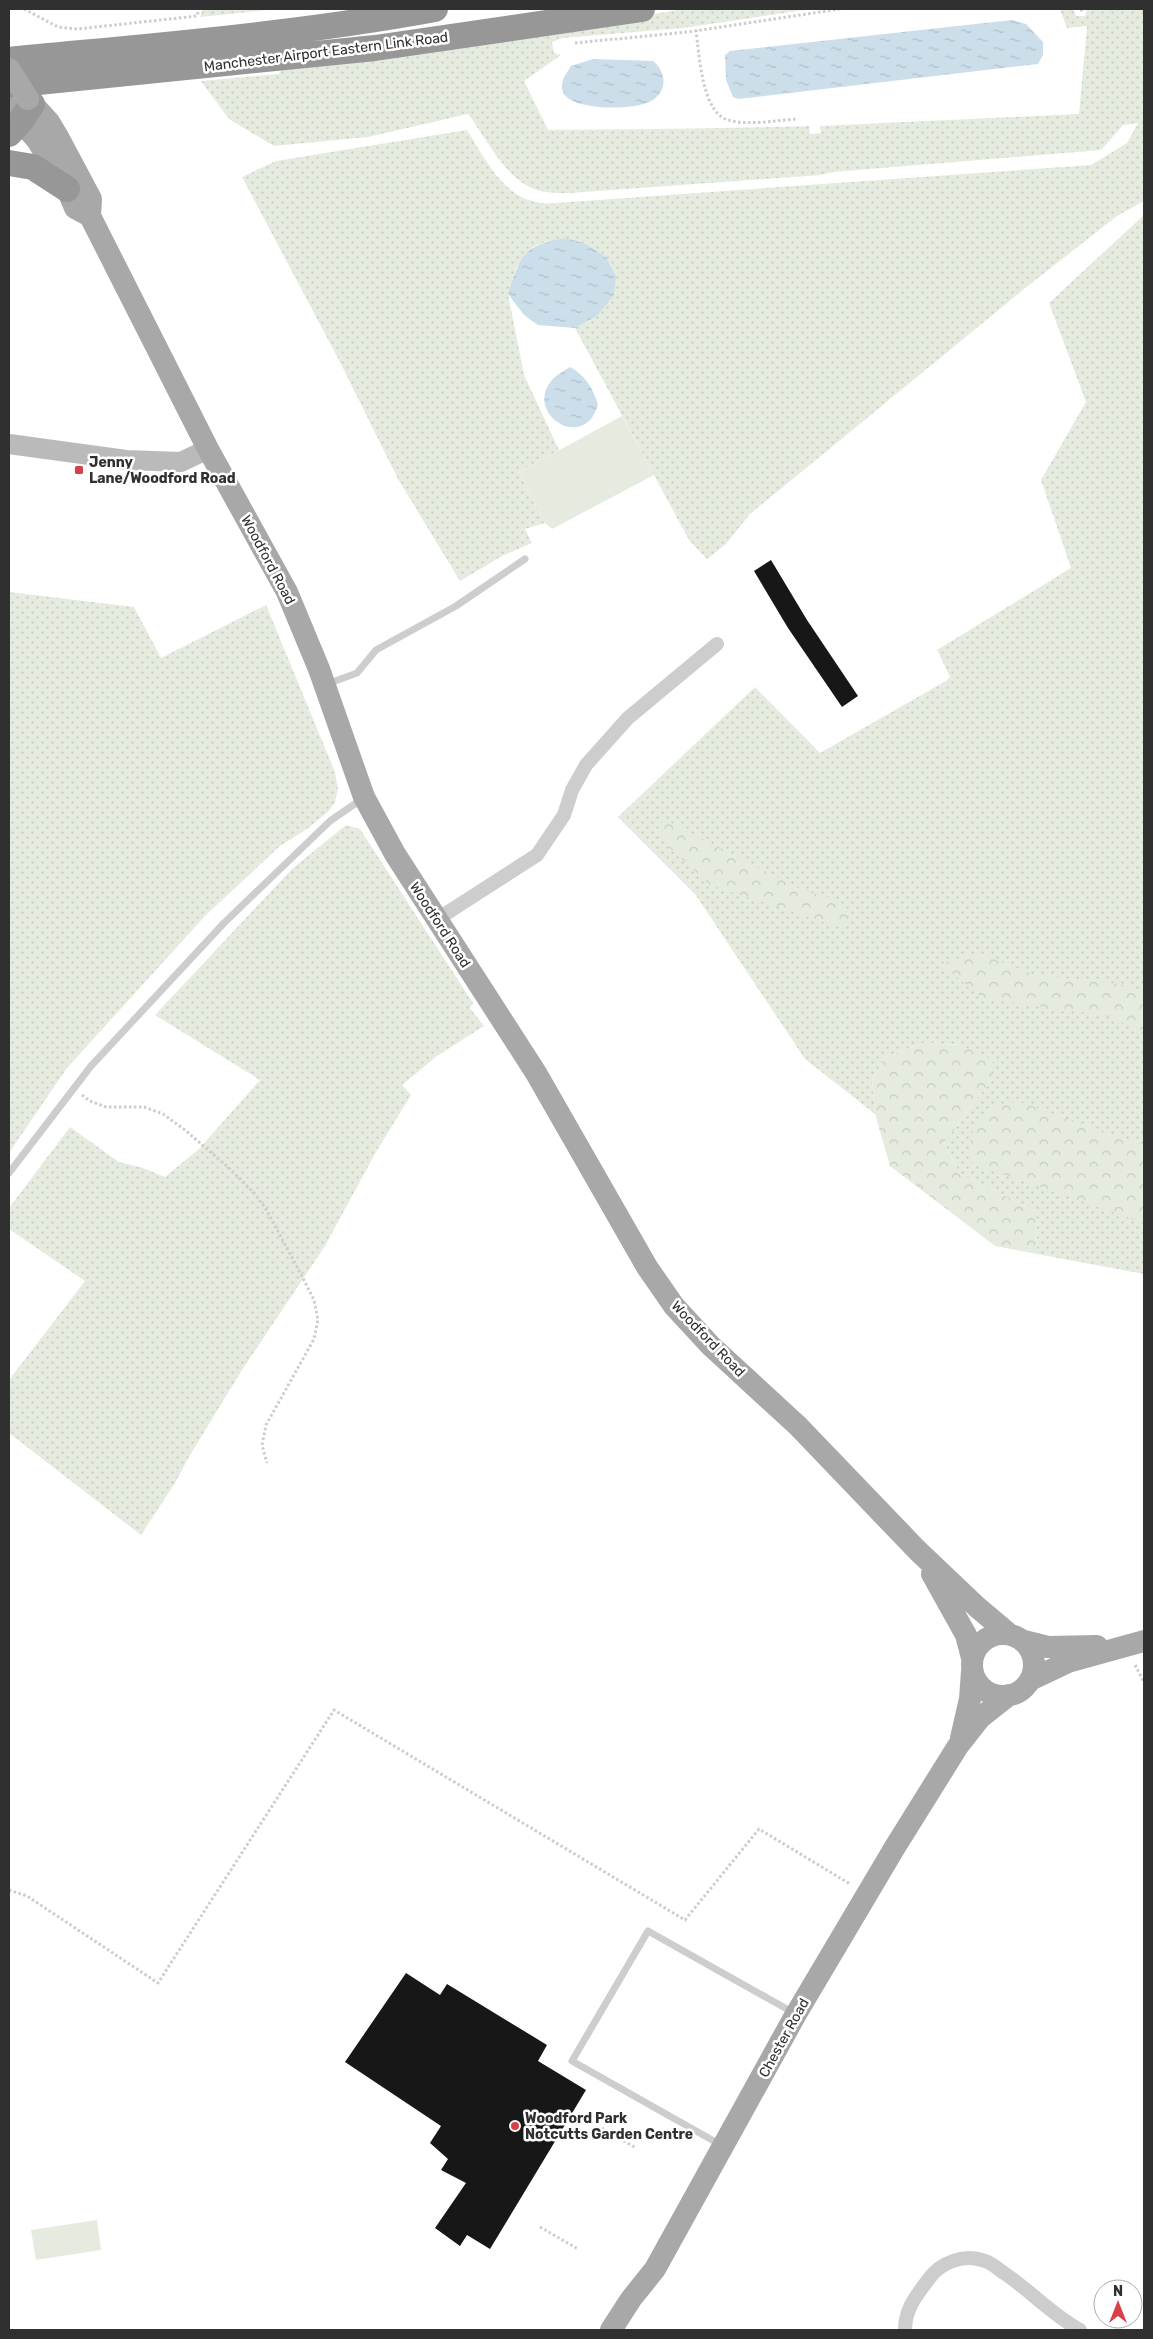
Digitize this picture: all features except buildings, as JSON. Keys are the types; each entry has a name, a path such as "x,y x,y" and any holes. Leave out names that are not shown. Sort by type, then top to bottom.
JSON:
{"highway":[{"name":"Manchester Airport Eastern Link Road","path":"9,60 210,41 373,20 435,9"},
{"name":"Manchester Airport Eastern Link Road","path":"18,109 365,49 642,9"},
{"path":"9,163 33,167 67,189"}],"main road":[{"name":"Woodford Road","path":"9,70 18,109 67,189 75,208 90,216"},
{"name":"Woodford Road","path":"18,109 49,122 91,199 90,216 208,450 287,592 324,685 364,797 395,854 436,920 536,1073 647,1267 674,1306 712,1346 798,1426 917,1550 977,1607 1016,1638"},
{"name":"Woodford Road","path":"917,1550 966,1635 972,1664"},
{"path":"990,1636 1016,1638 1048,1647 1134,1644 1068,1662 1030,1680 1020,1690 1009,1695 999,1696 982,1688 972,1664 976,1649 990,1636"},
{"path":"1016,1638 1030,1649 1034,1659 1034,1670 1030,1680"},
{"name":"Chester Road","path":"958,1746 970,1700 972,1664"},
{"name":"Chester Road","path":"611,2330 631,2299 655,2268 724,2147 796,2014 958,1746 980,1718 1009,1695"}],"street":[{"path":"9,444 126,460 181,462 208,450"},
{"path":"436,920 537,855 564,815 572,790 586,765 628,718 717,644"},
{"path":"905,2330 907,2310 931,2274 951,2261 974,2259 986,2261 1012,2279 1057,2317 1080,2330"}],"lane":[{"path":"324,685 357,673 376,650 456,606 525,559"},
{"path":"9,1173 91,1066 236,911 330,821 364,797"},
{"path":"724,2147 572,2061 648,1931 796,2014"}],"path":[{"path":"24,9 58,27 77,29 197,16 199,9"},
{"path":"572,43 696,30 840,9"},
{"path":"696,30 707,97 712,109 720,116 741,122 798,119"},
{"path":"74,1089 90,1101 106,1107 144,1107 163,1114 185,1130 229,1168 254,1193 266,1209 304,1280 314,1300 318,1320 314,1339 266,1425 262,1445 267,1463"},
{"path":"9,1890 27,1896 158,1983 334,1710 685,1920 759,1829 867,1894"},
{"path":"602,2128 636,2148"},
{"path":"540,2228 578,2249"}],"green space":[{"path":"203,9 277,9 200,17"},
{"path":"685,9 811,9 683,28 562,38 552,42 554,53 561,55 524,81 548,130 809,126 810,134 821,133 820,126 1079,114 1087,26 1067,28 1060,9 1074,9 1076,16 1085,16 1087,9 1144,9 1144,201 1117,216 1024,289 750,514 726,544 707,559 689,540 575,328 597,316 616,276 606,257 588,245 547,241 533,247 516,268 508,294 524,375 559,450 519,472 545,523 525,529 532,543 502,556 460,581 398,479 341,364 242,177 276,161 467,130 495,173 513,192 538,203 556,203 1091,165 1127,143 1138,123 1123,125 1101,150 833,172 821,175 555,193 533,189 521,182 501,161 468,114 368,137 274,146 229,119 201,81 279,74 282,68 534,33"},
{"path":"1144,215 1144,1274 1037,1254 1036,1211 960,1174 944,1143 991,1080 961,1045 924,1043 886,1057 872,1080 875,1114 805,1059 695,894 618,817 755,687 820,753 946,681 950,677 937,650 1071,568 1041,480 1086,402 1049,303"},
{"path":"622,416 654,475 552,529 545,523 519,472"},
{"path":"9,592 134,607 161,658 266,605 335,772 338,789 335,802 329,811 307,829 280,846 205,916 67,1068 9,1153"},
{"path":"664,819 802,890 837,900 851,913 842,928 710,885 668,846 657,832"},
{"path":"346,825 360,829 473,1003 470,1008 484,1026 437,1056 402,1085 411,1095 376,1152 325,1246 242,1370 175,1483 141,1535 9,1433 9,1380 85,1281 9,1229 9,1208 70,1127 119,1162 143,1168 165,1177 199,1149 260,1080 155,1015 292,869"},
{"path":"978,953 1035,975 1120,984 1144,993 1144,1031 1104,1015 984,999 941,964"},
{"path":"924,1043 961,1045 993,1060 991,1080 944,1143 960,1174 1036,1211 1037,1254 995,1246 890,1166 875,1114 872,1080 886,1057"},
{"path":"1017,1101 1144,1145 1144,1223 971,1163 970,1137 988,1108"},
{"path":"97,2220 101,2250 36,2260 31,2230"}],"water":[{"path":"1012,20 1026,24 1043,42 1043,55 1038,64 738,99 733,97 726,80 725,55 730,51"},
{"path":"593,59 653,61 663,75 664,80 661,91 653,100 634,106 607,108 580,104 570,100 562,90 565,76 571,66"},
{"path":"567,238 588,245 606,257 616,276 614,295 597,316 575,328 538,325 524,315 508,294 512,281 521,261 533,248"},
{"path":"570,367 588,383 598,405 591,419 582,425 573,427 563,425 554,420 548,412 545,403 545,392 551,381"}],"place":[{"name":"Jenny Lane/Woodford Road","path":"79,470"},
{"name":"Woodford Park Notcutts Garden Centre","path":"515,2126"}]}
